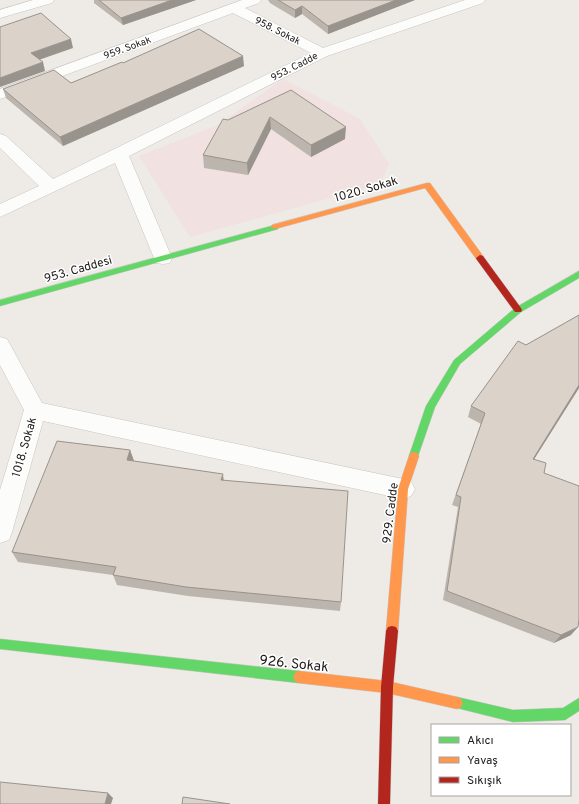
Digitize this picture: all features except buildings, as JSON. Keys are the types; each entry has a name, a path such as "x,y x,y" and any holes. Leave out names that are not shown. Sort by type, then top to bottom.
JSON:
{"street":[{"path":"0,14 47,0"},
{"name":"959. Sokak","path":"0,94 254,0"},
{"name":"953. Cadde","path":"0,210 120,154 322,53 478,0"},
{"name":"958. Sokak","path":"234,8 322,53"},
{"path":"0,139 51,187"},
{"path":"120,154 162,258"},
{"name":"1020. Sokak","path":"162,258 427,185 518,310"},
{"name":"953. Caddesi","path":"0,303 162,258"},
{"name":"929. Cadde","path":"384,804 387,687 403,489 431,406 457,362 518,310 579,274"},
{"name":"1018. Sokak","path":"0,345 35,410 0,532"},
{"path":"35,410 403,489"},
{"name":"926. Sokak","path":"0,644 387,687 513,716 565,714 579,704"}],"shaded area":[{"path":"283,79 360,119 389,164 380,184 190,237 139,156 218,125"}],"traffic: fast":[{"path":"0,303 275,227"},
{"path":"414,456 431,406 457,362 518,310 579,274"},
{"path":"0,644 299,677"},
{"path":"457,703 513,716 565,714 579,704"}],"traffic: slow":[{"path":"275,227 427,185 480,258"},
{"path":"392,631 403,489 414,456"},
{"path":"299,677 387,687 457,703"}],"traffic: jam":[{"path":"480,258 518,310"},
{"path":"384,804 387,687 392,631"}]}
